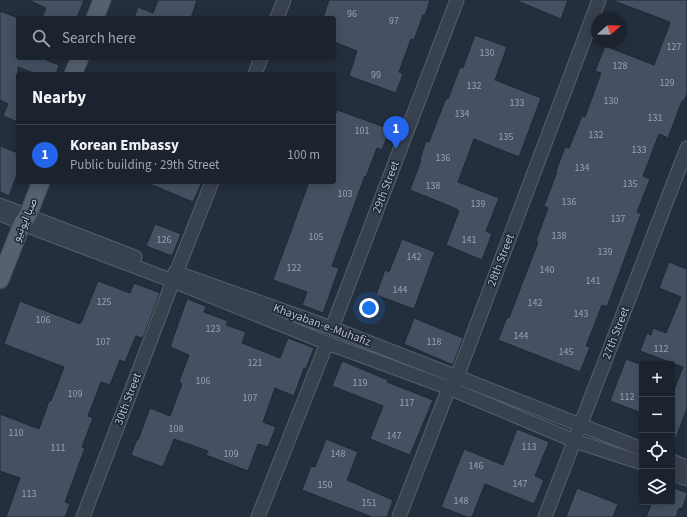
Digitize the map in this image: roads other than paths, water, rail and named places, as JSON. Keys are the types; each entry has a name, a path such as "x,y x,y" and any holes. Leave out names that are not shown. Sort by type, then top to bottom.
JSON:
{"main road":[{"path":"96,16 102,0"},
{"path":"106,16 112,0"},
{"path":"74,72 79,60"},
{"path":"84,72 89,60"},
{"name":"صبا ایونیو","path":"0,257 30,184"},
{"name":"صبا ایونیو","path":"0,280 17,217 40,184"}],"street":[{"path":"278,16 284,0"},
{"name":"29th Street","path":"332,328 457,0"},
{"name":"28th Street","path":"399,517 449,388 457,377 599,0"},
{"path":"256,72 260,60"},
{"name":"27th Street","path":"545,517 687,148"},
{"name":"30th Street","path":"83,517 211,184"},
{"name":"Khayaban-e-Muhafiz","path":"0,205 17,217 175,277 327,342 449,388 575,440 639,463"},
{"name":"Khayaban-e-Muhafiz","path":"175,277 332,328 639,448"},
{"path":"258,517 327,342"},
{"path":"675,462 687,467"},
{"path":"675,475 687,479"}],"place":[{"name":"Korean Embassy","path":"396,149"}]}
